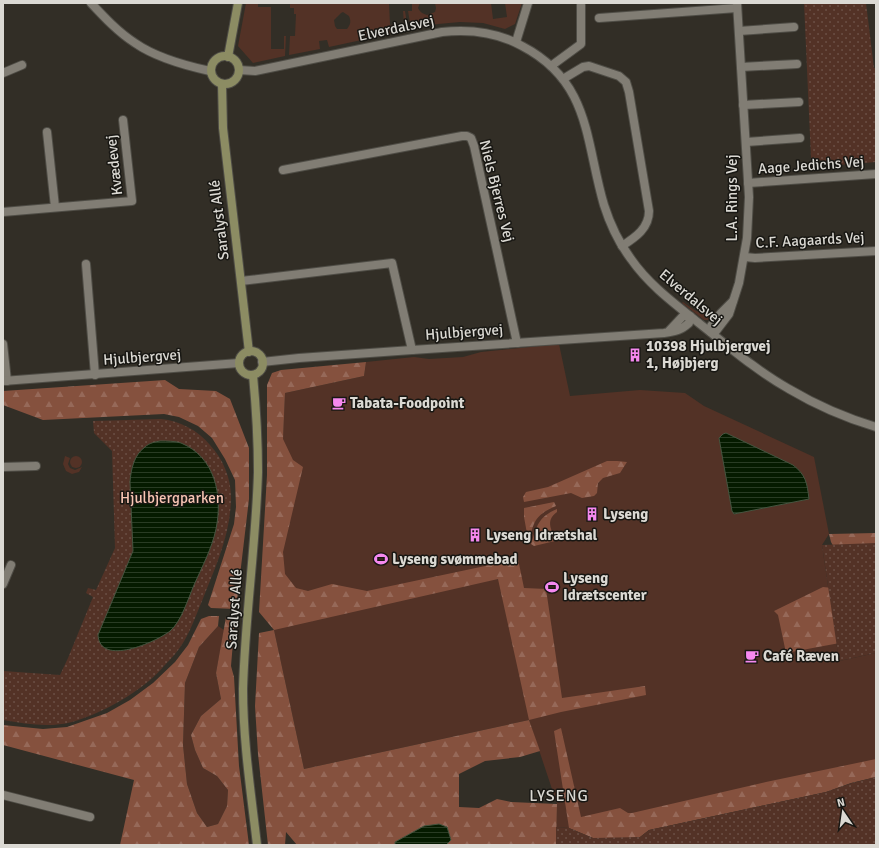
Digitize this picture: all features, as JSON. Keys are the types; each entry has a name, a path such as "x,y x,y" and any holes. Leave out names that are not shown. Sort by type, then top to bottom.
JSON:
{"street":[{"path":"91,3 105,18 136,44 187,66 210,71"},
{"path":"228,57 238,3"},
{"path":"516,42 528,3"},
{"path":"551,66 581,44 581,5"},
{"name":"L.A. Rings Vej","path":"599,18 737,5 746,142 748,220 745,257 740,283 729,314 716,331 711,332"},
{"path":"739,31 794,27"},
{"name":"Elverdalsvej","path":"239,70 255,71 456,30 467,30 491,34 516,42 551,66 570,89 576,100 585,122 604,206 622,246 642,274 690,316 740,356 788,388 813,402 876,427"},
{"path":"228,57 237,63 239,70 238,75 232,83 222,84 214,80 210,71 211,66 218,58 228,57"},
{"path":"741,68 797,64"},
{"path":"3,73 22,65"},
{"path":"562,79 582,67 589,66 620,76 626,82 629,92 649,218 645,226 638,234 622,246"},
{"name":"Saralyst Allé","path":"222,84 223,128 249,352"},
{"path":"743,105 799,102"},
{"name":"Kvædevej","path":"3,212 132,202 123,120"},
{"path":"47,132 55,207"},
{"name":"Niels Bjerres Vej","path":"284,170 462,136 471,138 517,343"},
{"name":"L.A. Rings Vej","path":"746,142 800,138"},
{"name":"Aage Jedichs Vej","path":"748,183 876,174"},
{"name":"C.F. Aagaards Vej","path":"745,257 755,258 876,251"},
{"path":"241,281 392,263 412,350"},
{"name":"Hjulbjergvej","path":"86,264 95,375"},
{"name":"Hjulbjergvej","path":"262,362 299,358 668,332 683,316 690,316"},
{"path":"3,344 5,381"},
{"path":"246,352 257,353 262,362 259,372 253,375 243,372 239,367 241,357 246,352"},
{"name":"Hjulbjergvej","path":"5,381 239,363"},
{"name":"Saralyst Allé","path":"253,375 258,473 243,690 247,760 257,845"},
{"path":"3,467 36,466"},
{"path":"3,584 11,565"},
{"path":"3,795 90,817"}],"green space":[{"path":"246,3 258,3 258,7 271,7 271,49 284,49 284,36 286,36 285,56 253,63 238,46"},
{"path":"290,3 389,3 390,25 404,24 403,11 405,11 408,30 329,47 327,40 319,41 320,49 289,55 290,36 295,36 296,14 294,14 294,8 290,8","holes":["343,12 349,16 350,22 347,29 337,29 334,20"]},
{"path":"412,3 420,3 418,8 422,13 427,15 435,12 435,3 491,3 493,19 507,17 505,3 522,3 515,24 505,29 483,23 460,22 411,29 408,11 412,11"},
{"path":"804,3 866,3 874,68 876,68 876,162 839,165 811,158"},
{"path":"683,302 699,312 707,314 718,312 712,320 704,320 682,303"},
{"name":"Lyseng Idrætscenter","path":"559,344 570,396 640,390 685,393 704,406 814,457 829,534 822,545 839,661 876,653 876,777 569,828 556,827 557,804 529,720 304,769 274,630 285,393 364,376 366,362 414,357 429,359 463,357 481,352"},
{"path":"366,362 364,376 285,393 283,439 293,460 303,467 283,552 285,574 296,588 308,591 332,584 367,591 518,559 524,588 546,589 562,698 645,686 646,695 529,720 498,579 274,630 259,612 267,475 267,385 272,373 281,370"},
{"path":"165,380 179,389 216,391 230,399 249,448 249,499 236,609 211,608 208,605 234,524 236,507 235,480 225,459 212,438 198,426 179,417 164,414 43,420 3,405 3,391"},
{"name":"Hjulbjergparken","path":"161,419 188,427 200,435 215,450 228,476 231,490 230,511 225,537 217,563 186,638 172,658 145,684 122,700 96,713 72,722 55,725 29,724 3,720 3,671 60,675 93,597 86,593 88,588 96,590 115,548 112,451 94,433 93,421"},
{"path":"65,456 70,458 68,464 70,468 75,470 82,467 79,472 72,474 66,471 63,464"},
{"path":"76,456 80,458 82,462 80,466 76,468 72,466 70,462 72,458"},
{"path":"607,461 627,462 620,473 603,478 598,483 597,493 594,496 582,498 571,493 524,502 523,497 526,492 548,487"},
{"path":"554,502 556,506 541,515 535,522 530,538 528,539 524,508"},
{"path":"557,509 557,512 553,515 550,522 555,541 534,546 531,544 539,523 546,515"},
{"path":"876,533 876,551 835,549 829,534"},
{"path":"876,543 876,653 839,661 822,545"},
{"path":"823,587 832,588 861,639 786,653 778,615 774,611"},
{"path":"209,616 219,616 218,626 199,647 185,683 183,745 187,784 197,813 207,827 218,824 227,806 228,790 217,776 203,768 195,750 191,735 201,716 221,699 216,673 226,617 235,618 231,666 234,677 239,766 249,845 120,845 134,780 3,745 3,725 43,729 67,727 107,713 130,700 153,683 175,662 188,645 201,619"},
{"path":"218,626 224,630 216,673 221,699 201,716 191,735 195,750 203,768 217,776 228,790 227,806 218,824 207,827 197,813 187,784 183,745 185,683 199,647"},
{"path":"274,630 304,769 529,720 540,751 520,757 485,761 459,774 459,807 479,808 497,799 511,802 557,804 556,845 446,845 451,840 447,827 396,842 395,845 297,845 286,832 285,845 268,845 258,754 255,706 259,633"},
{"path":"561,728 581,817 620,808 628,813 632,813 766,782 876,759 876,777 851,783 826,792 649,830 640,837 624,839 593,838 569,828 554,731"},
{"path":"876,777 876,845 556,845 556,827 569,828 593,838 640,837 649,830 826,792"}],"shaded area":[{"path":"726,433 793,465 801,472 805,480 809,499 734,514 732,511 719,438"},
{"path":"160,441 174,441 193,449 209,467 214,478 217,491 218,516 216,529 212,543 184,610 174,627 163,636 142,646 118,651 108,649 101,644 98,635 133,551 130,482 132,467 141,450 152,443"},
{"path":"439,824 447,827 451,840 446,845 395,845 395,842 424,826"}],"place":[{"name":"10398 Hjulbjergvej 1, Højbjerg","path":"635,355"},
{"name":"Tabata-Foodpoint","path":"339,403"},
{"name":"Lyseng","path":"592,514"},
{"name":"Lyseng Idrætshal","path":"475,535"},
{"name":"Lyseng svømmebad","path":"381,559"},
{"name":"Lyseng Idrætscenter","path":"552,587"},
{"name":"Café Ræven","path":"752,656"}],"district":[{"name":"LYSENG","path":"559,795"}]}
